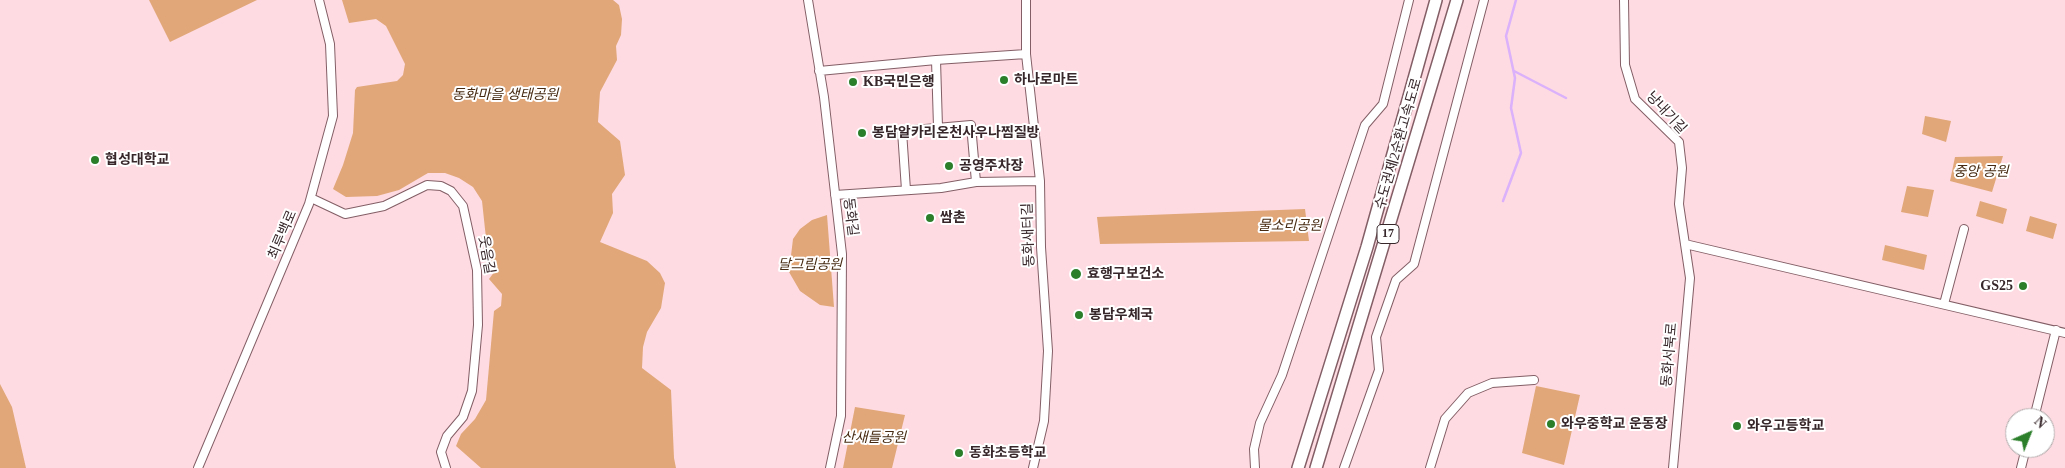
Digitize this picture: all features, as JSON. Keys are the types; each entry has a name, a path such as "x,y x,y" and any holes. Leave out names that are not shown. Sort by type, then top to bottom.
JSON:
{"highway":[{"name":"수도권제2순환고속도로","path":"1298,468 1367,247 1436,0"},
{"name":"수도권제2순환고속도로","path":"1316,468 1457,0"}],"street":[{"name":"최루백로","path":"198,468 311,198 333,116 330,44 319,0"},
{"name":"동화길","path":"808,0 842,254 841,416 830,468"},
{"name":"동화새터길","path":"1026,0 1026,54 1040,182 1041,247 1048,351 1044,421 1033,468"},
{"path":"1255,468 1254,449 1260,423 1282,375 1365,125 1383,104 1409,0"},
{"path":"1344,468 1379,370 1376,337 1396,280 1414,264 1484,0"},
{"name":"낭내기길","path":"1624,0 1624,65 1635,99 1679,142 1682,168 1680,204 1685,244"},
{"path":"819,71 1026,54"},
{"path":"936,60 938,127"},
{"path":"906,190 902,131 971,125 976,182"},
{"path":"835,195 941,188 976,182 1040,182"},
{"name":"웃음길","path":"311,198 345,214 384,206 427,186 441,186 451,191 463,206 477,270 478,325 472,391 463,417 447,436 441,452 446,468"},
{"path":"1944,304 1964,229"},
{"path":"1685,244 2065,333"},
{"name":"동화서북로","path":"1673,468 1690,278 1685,244"},
{"path":"2036,408 2056,330"},
{"path":"1430,468 1445,419 1468,393 1492,383 1534,380"}],"green space":[{"path":"149,0 257,0 170,42"},
{"name":"동화마을 생태공원","path":"342,0 613,0 619,5 622,19 621,35 616,46 617,60 600,92 598,122 620,141 625,175 612,194 613,213 600,242 647,261 660,273 665,283 661,308 647,332 643,347 642,368 671,390 676,468 481,468 456,446 461,434 475,419 486,400 494,311 501,306 502,294 489,279 495,271 495,264 488,257 482,201 473,187 459,178 445,173 428,173 399,190 377,196 346,197 333,189 353,133 355,90 357,87 397,81 403,75 405,64 386,26 376,19 349,23"},
{"path":"1925,116 1951,121 1946,142 1922,134"},
{"name":"중앙 공원","path":"2003,156 1992,192 1950,181 1955,157"},
{"path":"1907,186 1934,190 1928,217 1901,212"},
{"path":"1980,201 2007,209 2003,224 1976,216"},
{"name":"물소리공원","path":"1305,209 1309,241 1100,244 1097,217"},
{"name":"달그림공원","path":"827,215 834,307 820,305 800,291 789,272 793,239 800,229 812,220"},
{"path":"2030,216 2057,224 2053,239 2026,231"},
{"path":"1885,245 1927,255 1924,270 1882,260"},
{"path":"0,384 12,407 26,468 0,468"},
{"name":"와우중학교 운동장","path":"1536,386 1580,395 1564,465 1522,453"},
{"name":"산새들공원","path":"855,407 905,415 892,468 843,468"}],"waterway":[{"path":"1503,201 1521,153 1511,108 1515,78 1506,36 1516,0"},
{"path":"1514,71 1566,98"}],"place":[{"name":"하나로마트","path":"1004,80"},
{"name":"KB국민은행","path":"853,82"},
{"name":"봉담알카리온천사우나찜질방","path":"862,133"},
{"name":"협성대학교","path":"95,160"},
{"name":"공영주차장","path":"949,166"},
{"name":"쌈촌","path":"930,218"},
{"name":"효행구보건소","path":"1076,274"},
{"name":"GS25","path":"2023,286"},
{"name":"봉담우체국","path":"1079,315"},
{"name":"와우중학교 운동장","path":"1551,424"},
{"name":"와우고등학교","path":"1737,426"},
{"name":"동화초등학교","path":"959,453"}]}
